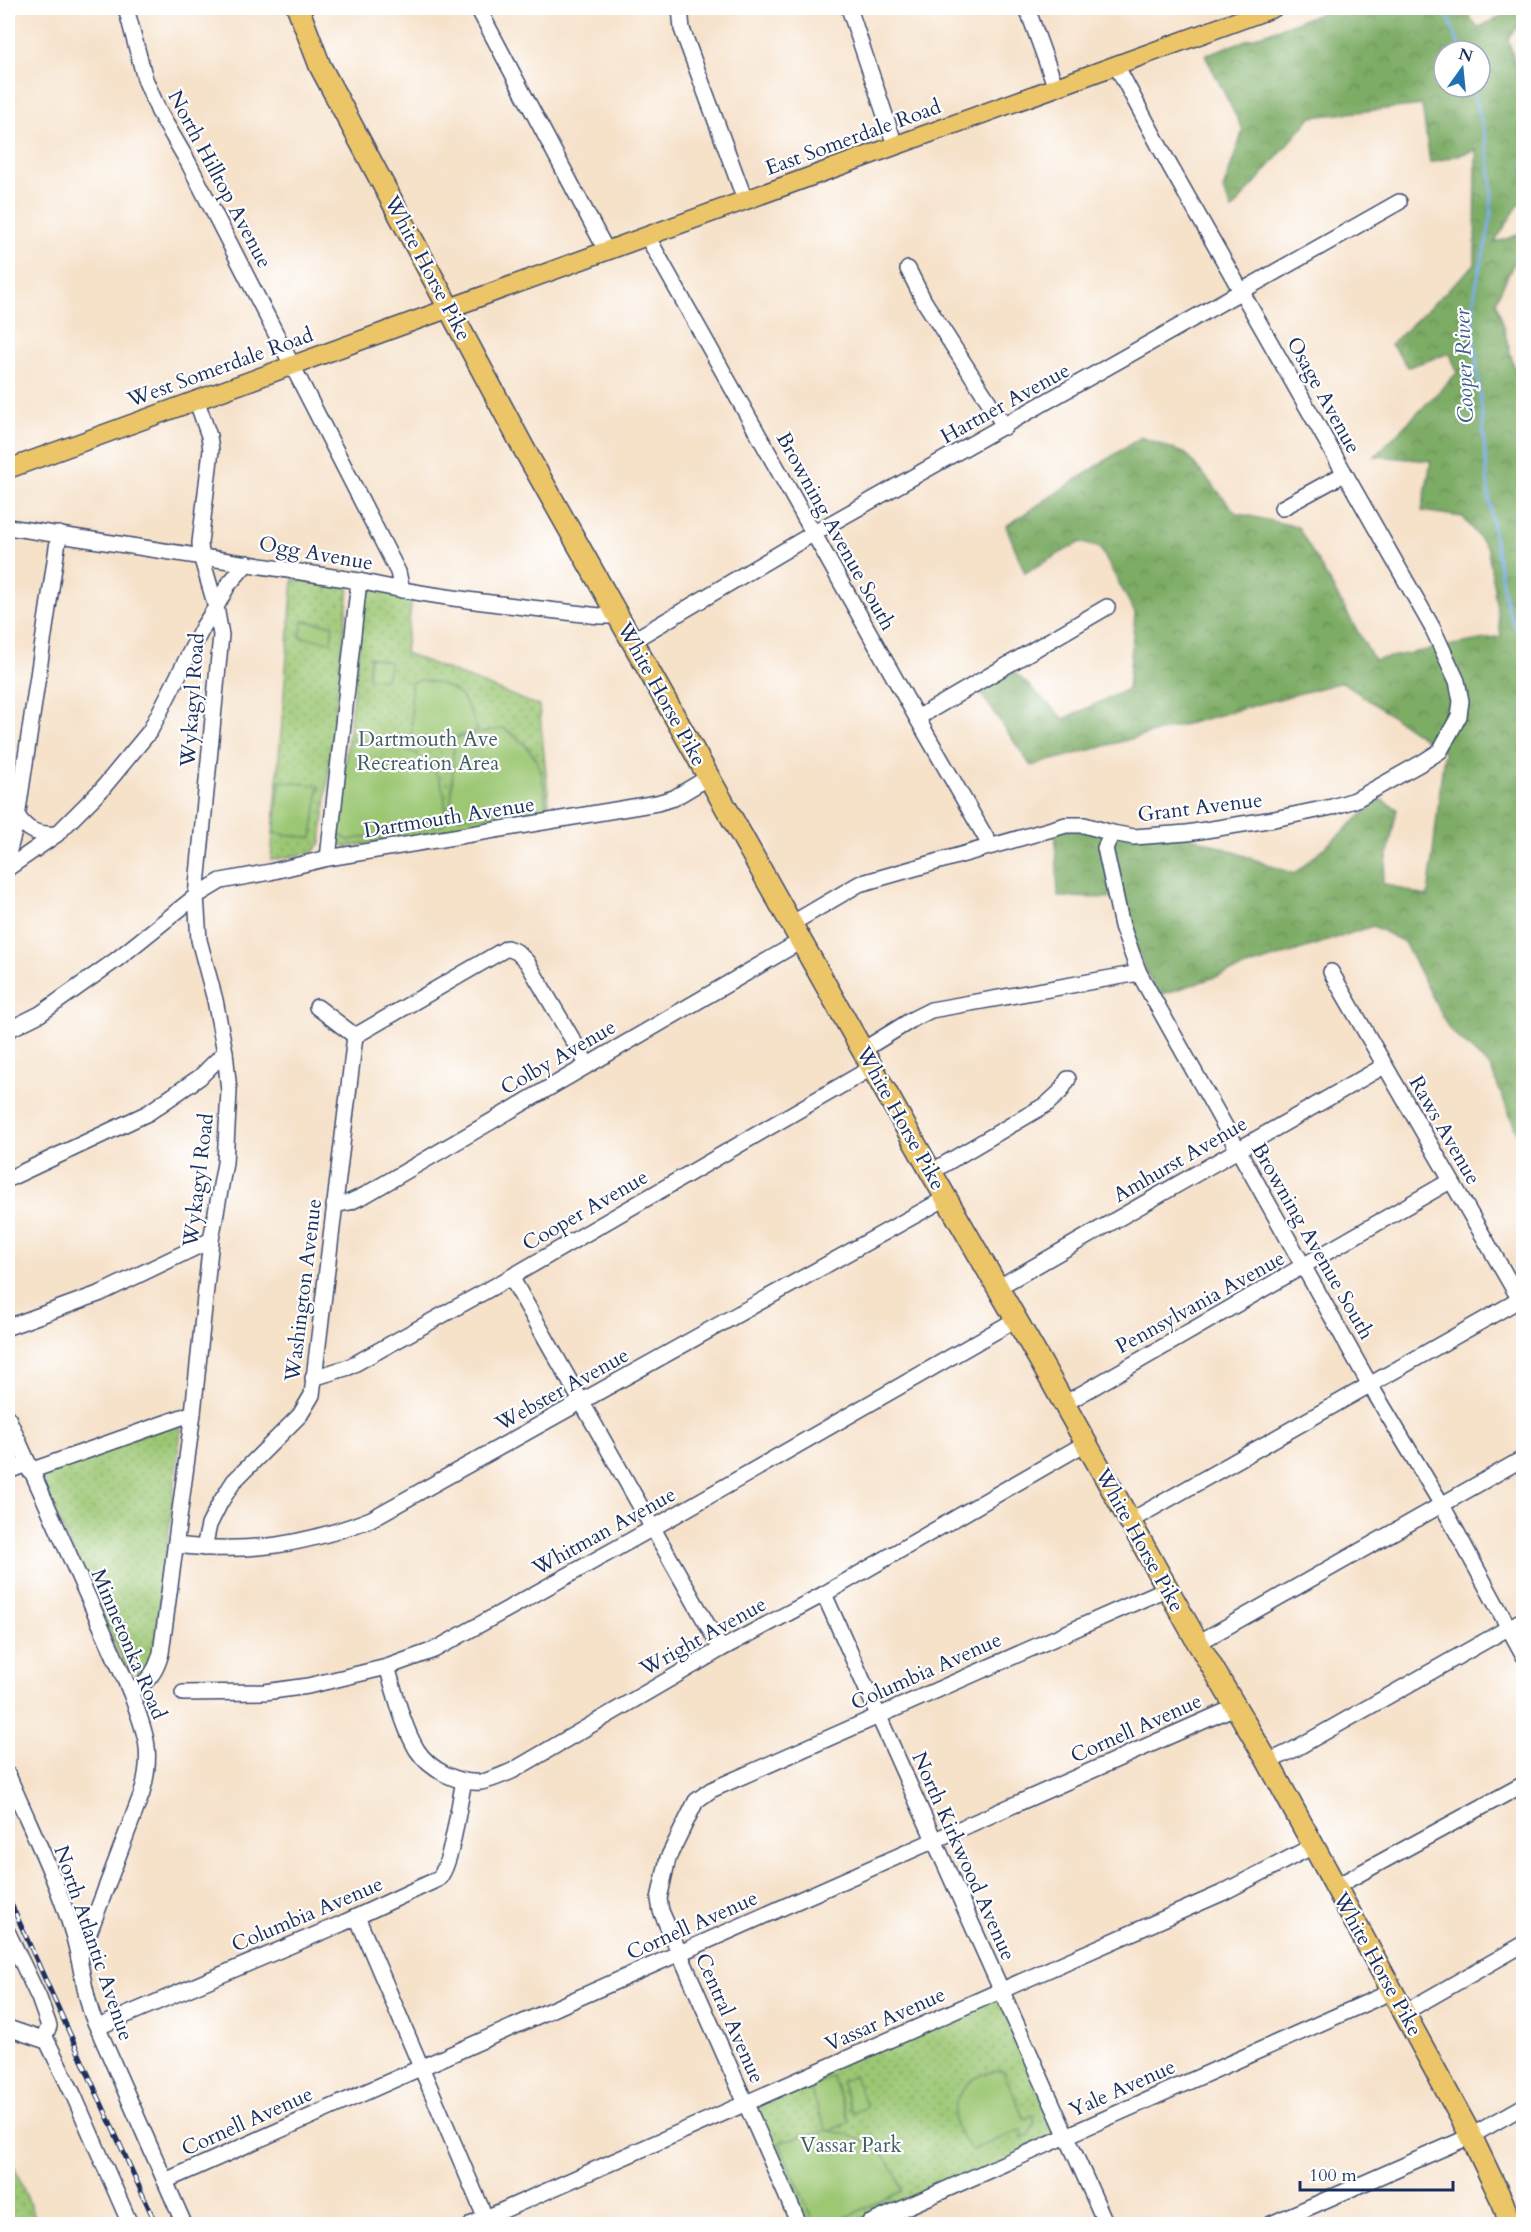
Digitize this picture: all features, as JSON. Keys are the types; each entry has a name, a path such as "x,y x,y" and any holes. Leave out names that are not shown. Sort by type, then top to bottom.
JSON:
{"highway":[{"name":"White Horse Pike","path":"303,9 320,66 524,449 931,1172 1268,1762 1405,2012 1513,2216"}],"main road":[{"name":"East Somerdale Road","path":"448,307 1273,8"},
{"name":"West Somerdale Road","path":"8,469 448,307"}],"street":[{"name":"North Hilltop Avenue","path":"126,8 145,79 159,112 188,162 398,572 402,590"},
{"path":"478,8 606,250"},
{"path":"680,8 682,29 745,200"},
{"path":"849,8 896,145"},
{"path":"1027,8 1056,88"},
{"name":"Osage Avenue","path":"1116,65 1170,166 1432,627 1457,681 1461,701 1459,716 1440,751"},
{"name":"Hartner Avenue","path":"632,641 814,534 1400,202"},
{"name":"Browning Avenue South","path":"647,236 916,718 990,845"},
{"path":"908,269 924,301 1005,427"},
{"path":"8,868 57,834 102,789 150,731 203,627 216,607 201,556 200,543 212,450 196,399"},
{"path":"1282,508 1344,474"},
{"name":"Ogg Avenue","path":"8,527 247,563 402,590 600,616 618,616"},
{"path":"8,854 16,824 59,534"},
{"name":"Wykagyl Road","path":"130,1691 142,1686 157,1667 168,1616 194,1413 211,1240 225,1163 229,1091 225,1052 215,1000 199,940 196,896 221,635 216,607 228,585 247,563"},
{"path":"328,858 359,581"},
{"path":"916,718 1107,608"},
{"name":"Grant Avenue","path":"796,932 859,884 990,845 1066,825 1084,825 1112,834 1134,837 1187,833 1332,807 1355,800 1440,751"},
{"name":"Dartmouth Avenue","path":"8,1030 40,1014 116,960 196,896 221,880 270,872 328,858 657,803 674,798 709,777"},
{"path":"17,816 22,824 32,831 42,835 57,834"},
{"name":"Browning Avenue South","path":"1112,834 1105,848 1122,926 1139,973 1370,1385 1442,1505 1524,1656"},
{"name":"Colby Avenue","path":"334,1206 350,1202 365,1194 587,1064 796,932"},
{"path":"317,1007 355,1036 507,948 517,952 527,962 587,1064"},
{"name":"Raws Avenue","path":"1331,972 1521,1303"},
{"name":"Cooper Avenue","path":"314,1378 349,1367 511,1277 868,1059 913,1019 931,1010 1139,973"},
{"name":"Washington Avenue","path":"204,1548 209,1525 229,1488 248,1465 300,1414 312,1395 355,1036"},
{"path":"8,1179 148,1113 200,1077 225,1052"},
{"name":"Amhurst Avenue","path":"997,1288 1384,1066"},
{"path":"931,1172 1047,1104 1060,1092 1068,1079"},
{"name":"Pennsylvania Avenue","path":"1064,1404 1450,1182"},
{"name":"Webster Avenue","path":"177,1545 204,1548 272,1547 307,1540 354,1526 392,1508 946,1198"},
{"path":"8,1327 101,1293 211,1240"},
{"path":"511,1277 721,1649"},
{"path":"1130,1521 1370,1385 1521,1303"},
{"name":"Whitman Avenue","path":"183,1693 276,1691 308,1686 387,1667 434,1650 653,1528 1017,1319"},
{"path":"8,1471 29,1467 194,1413"},
{"name":"Minnetonka Road","path":"8,1418 130,1691 144,1728 149,1756 147,1772 132,1821 79,1959"},
{"name":"Wright Avenue","path":"387,1667 417,1750 431,1765 449,1776 478,1782 490,1780 512,1771 721,1649 824,1594 1086,1443"},
{"path":"1198,1643 1524,1458"},
{"name":"Columbia Avenue","path":"703,1796 711,1790 1168,1588"},
{"name":"North Kirkwood Avenue","path":"824,1594 1106,2224"},
{"path":"1268,1762 1524,1620"},
{"name":"Cornell Avenue","path":"165,2181 1235,1707"},
{"name":"North Atlantic Avenue","path":"8,1775 67,1916 85,1992 98,2027 184,2224"},
{"name":"Columbia Avenue","path":"98,2027 357,1917 438,1879 444,1874 464,1780"},
{"path":"1335,1887 1524,1784"},
{"name":"Central Avenue","path":"703,1796 696,1801 668,1858 659,1899 661,1911 799,2224"},
{"name":"Vassar Avenue","path":"482,2223 1222,1893 1313,1846"},
{"path":"67,1916 78,1920 93,1919"},
{"path":"357,1917 421,2067 482,2223"},
{"path":"8,1933 39,1998 48,2026 43,2040 8,2028"},
{"path":"1405,2012 1524,1944"},
{"name":"Yale Avenue","path":"868,2224 1393,1991"},
{"path":"46,2035 130,2224"},
{"path":"1271,2224 1471,2136 1524,2106"}],"green space":[{"path":"1335,8 1463,8 1478,28 1517,8 1523,8 1523,20 1508,38 1523,93 1523,198 1494,243 1523,233 1523,259 1515,261 1496,300 1517,378 1524,377 1523,1147 1490,1067 1449,1029 1404,942 1373,926 1157,996 1115,898 1058,897 1055,823 1185,834 1294,874 1380,799 1397,809 1382,883 1428,897 1444,752 1342,682 1031,766 979,691 1010,668 1064,719 1128,689 1135,613 1100,548 1080,542 1025,573 1006,526 1141,437 1186,454 1236,513 1298,527 1374,660 1501,636 1488,549 1463,517 1422,511 1431,461 1375,456 1457,373 1450,353 1408,367 1391,344 1475,264 1476,150 1430,163 1422,105 1311,117 1232,210 1223,190 1243,130 1205,55"},
{"path":"293,579 349,587 321,843 313,852 271,860"},
{"name":"Dartmouth Ave Recreation Area","path":"365,589 412,597 405,653 539,706 550,813 347,847 339,843 337,834"},
{"path":"303,621 333,625 331,642 300,637"},
{"path":"370,657 390,662 386,679 368,678"},
{"path":"421,680 444,685 459,694 469,709 477,731 418,747 412,742 411,682"},
{"path":"503,728 524,744 537,762 541,772 546,809 458,817 451,811 454,739"},
{"path":"348,740 380,742 396,746 423,759 433,769 441,783 445,800 444,824 348,840 337,833"},
{"path":"280,781 319,786 312,838 274,833"},
{"path":"177,1421 181,1426 181,1431 153,1660 149,1669 142,1674 131,1671 124,1664 39,1478 49,1469"},
{"name":"Vassar Park","path":"1001,1990 1066,2135 868,2224 799,2224 745,2104"},
{"path":"1003,2071 1024,2118 1027,2119 1032,2115 1035,2122 1029,2135 1022,2137 1020,2130 972,2150 956,2126 954,2111 956,2102 967,2085 974,2079 983,2074"},
{"path":"832,2076 850,2122 829,2131 855,2137 876,2149 891,2166 902,2191 831,2224 815,2224 779,2143 827,2131 809,2086"},
{"path":"854,2076 867,2107 853,2113 841,2082"},
{"path":"8,2152 38,2224 8,2224"}],"waterway":[{"name":"Cooper River","path":"1445,8 1457,39"},
{"name":"Cooper River","path":"1475,99 1485,137 1492,187 1489,231 1474,301 1476,358 1495,541 1506,601 1513,621 1524,640"}],"railway":[{"path":"8,1897 156,2224"}]}
